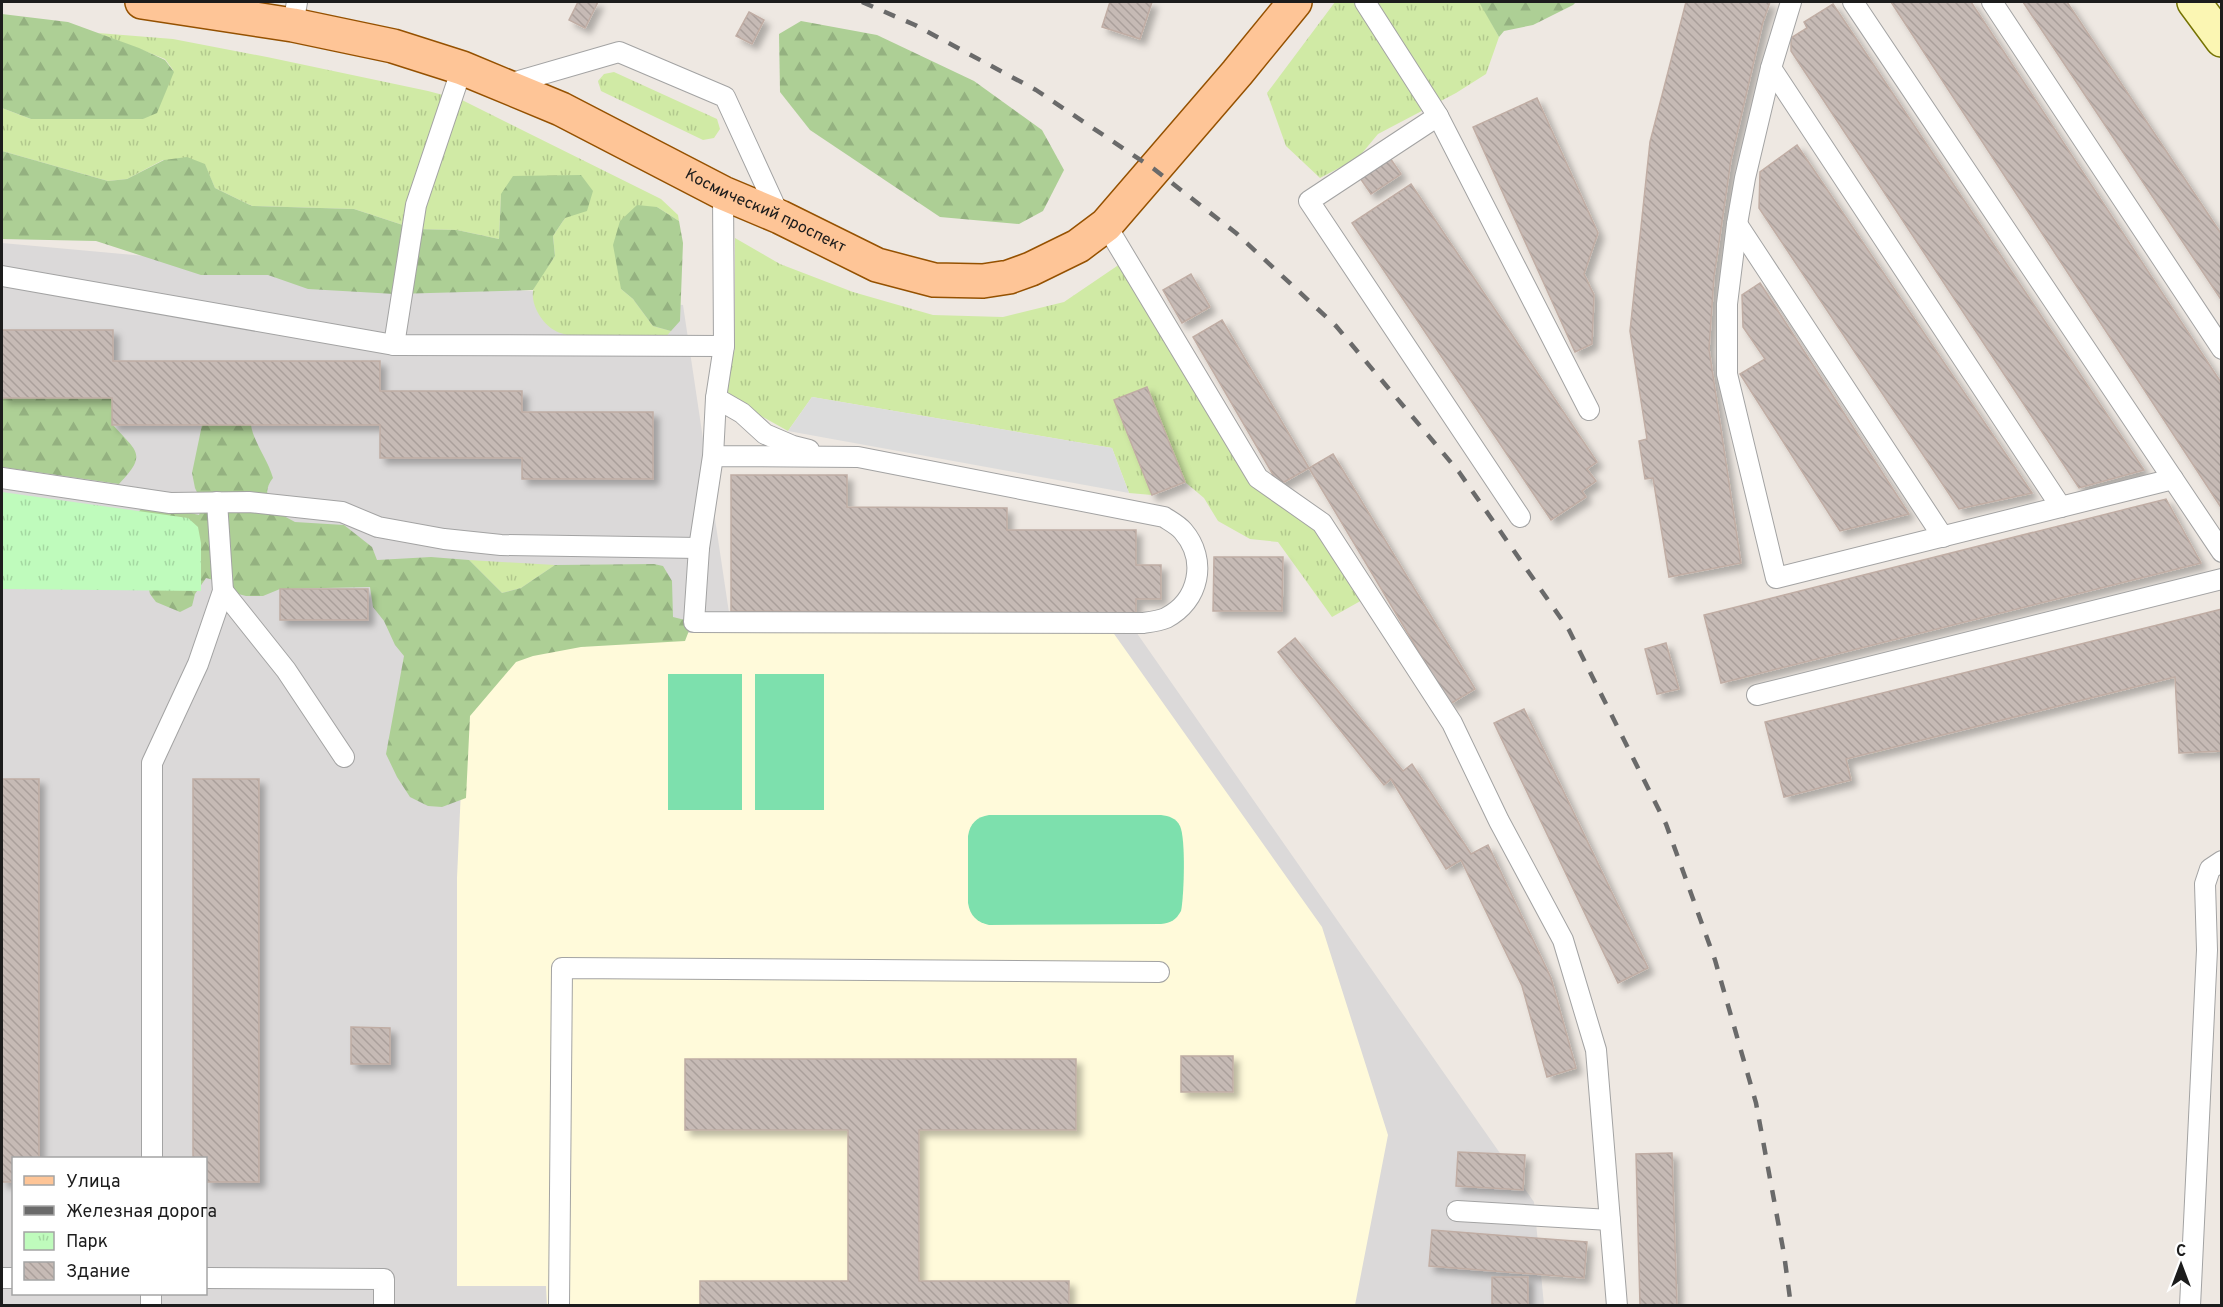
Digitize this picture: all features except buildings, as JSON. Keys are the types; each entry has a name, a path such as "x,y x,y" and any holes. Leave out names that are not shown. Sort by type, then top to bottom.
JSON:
{"main road":[{"name":"Космический проспект","path":"142,2 295,13 462,68 561,109 723,193 780,217 877,265 934,280 974,281 1009,277 1031,269 1078,246 1106,225 1295,2"},
{"path":"2194,2 2222,40"}],"lane":[{"path":"1365,2 1438,116 1590,410"},
{"path":"1791,2 1771,68 1737,224 1727,304 1727,374 1776,578 2174,479"},
{"path":"1853,2 2222,552"},
{"path":"1992,2 2222,349"},
{"path":"505,85 619,52 725,97 780,217"},
{"path":"394,345 416,205 462,68"},
{"path":"1771,68 2061,507"},
{"path":"1438,116 1309,201 1520,517"},
{"path":"713,456 858,457 1164,517 1182,529 1194,547 1198,568 1194,590 1182,607 1164,619 1143,623 694,621 699,548 713,456 716,398 724,346 723,193"},
{"path":"1737,224 1943,537"},
{"path":"1106,225 1258,478 1322,523 1452,723 1499,821 1563,940 1596,1050 1617,1305"},
{"path":"2,276 394,345 724,346"},
{"path":"716,398 742,413 765,434 793,446 843,457"},
{"path":"2,478 170,503 249,502 342,512 378,527 444,539 501,545 699,548"},
{"path":"152,1157 152,763 198,663 223,591 217,502"},
{"path":"1757,695 2222,579"},
{"path":"223,591 286,670 344,757"},
{"path":"2190,1305 2207,950 2205,884 2210,869 2222,861"},
{"path":"559,1305 562,968 1159,972"},
{"path":"1457,1210 1610,1220"},
{"path":"207,1278 384,1279 384,1305"}],"shaded area":[{"path":"2,243 683,305 731,626 1127,619 1534,1202 1544,1305 2,1305"},
{"path":"812,397 1112,448 1129,493 788,431"},
{"path":"1112,631 1322,927 1388,1135 1355,1305 547,1306 546,1286 457,1286 457,878 468,634"}],"green space":[{"path":"1335,2 1480,2 1499,37 1486,74 1456,93 1378,134 1358,158 1320,178 1286,146 1267,93"},
{"path":"1479,2 1576,2 1533,25 1504,31 1499,37"},
{"path":"2,14 68,22 165,60 174,72 157,113 143,119 31,119 2,108"},
{"path":"801,21 877,35 974,81 1042,130 1064,170 1043,211 1019,224 940,217 810,130 780,92 779,34"},
{"path":"98,33 173,39 267,57 462,100 661,199 678,215 679,221 657,207 621,289 633,299 653,326 671,331 664,339 608,339 576,337 563,334 550,327 536,308 533,291 555,256 553,236 565,218 501,194 499,239 457,230 415,229 354,209 252,206 215,188 205,165 163,160 127,179 108,181 2,151 2,108 31,119 143,119 173,70 165,59"},
{"path":"614,72 717,119 720,129 714,138 703,140 601,91 598,81 604,74"},
{"path":"2,151 108,181 127,179 164,160 187,157 205,164 215,188 252,206 354,209 415,229 457,230 499,239 501,194 513,176 581,175 593,191 587,211 565,218 553,236 555,256 533,290 395,294 308,289 268,275 201,275 96,241 2,239"},
{"path":"637,205 657,207 679,221 683,243 680,321 671,331 653,326 633,299 621,289 613,245 620,221"},
{"path":"735,238 780,264 853,292 933,315 1003,317 1064,302 1120,264 1253,481 1319,527 1364,599 1332,617 1278,542 1250,539 1218,521 1204,498 1185,482 1147,387 1114,400 1152,495 1129,493 1112,448 812,397 788,431 723,395 735,348"},
{"path":"2,398 112,398 113,425 136,453 134,466 119,484 2,467"},
{"path":"202,425 251,425 273,478 267,495 269,508 295,522 344,525 372,547 377,560 431,557 469,560 502,593 521,588 555,565 654,564 663,566 672,581 673,617 685,620 690,628 685,641 581,647 533,656 516,662 470,716 466,798 442,807 428,806 410,797 386,754 404,656 395,645 384,621 373,607 370,587 280,589 263,596 246,596 219,589 214,580 206,578 195,594 192,606 180,612 156,602 150,594 146,577 125,524 148,503 199,515 203,505 195,488 192,473"},
{"path":"2,492 188,518 198,527 201,543 201,591 2,589"},
{"path":"469,560 555,565 521,588 502,593"},
{"path":"668,674 742,674 742,810 668,810"},
{"path":"755,674 824,674 824,810 755,810"},
{"path":"989,815 1161,815 1172,818 1180,826 1183,843 1184,881 1181,911 1173,921 1161,924 989,925 981,922 972,915 968,903 968,836 975,821"}],"railway":[{"path":"862,2 915,25 1036,90 1154,169 1236,233 1336,326 1459,472 1569,630 1666,824 1715,960 1756,1103 1784,1254 1791,1306"}]}
